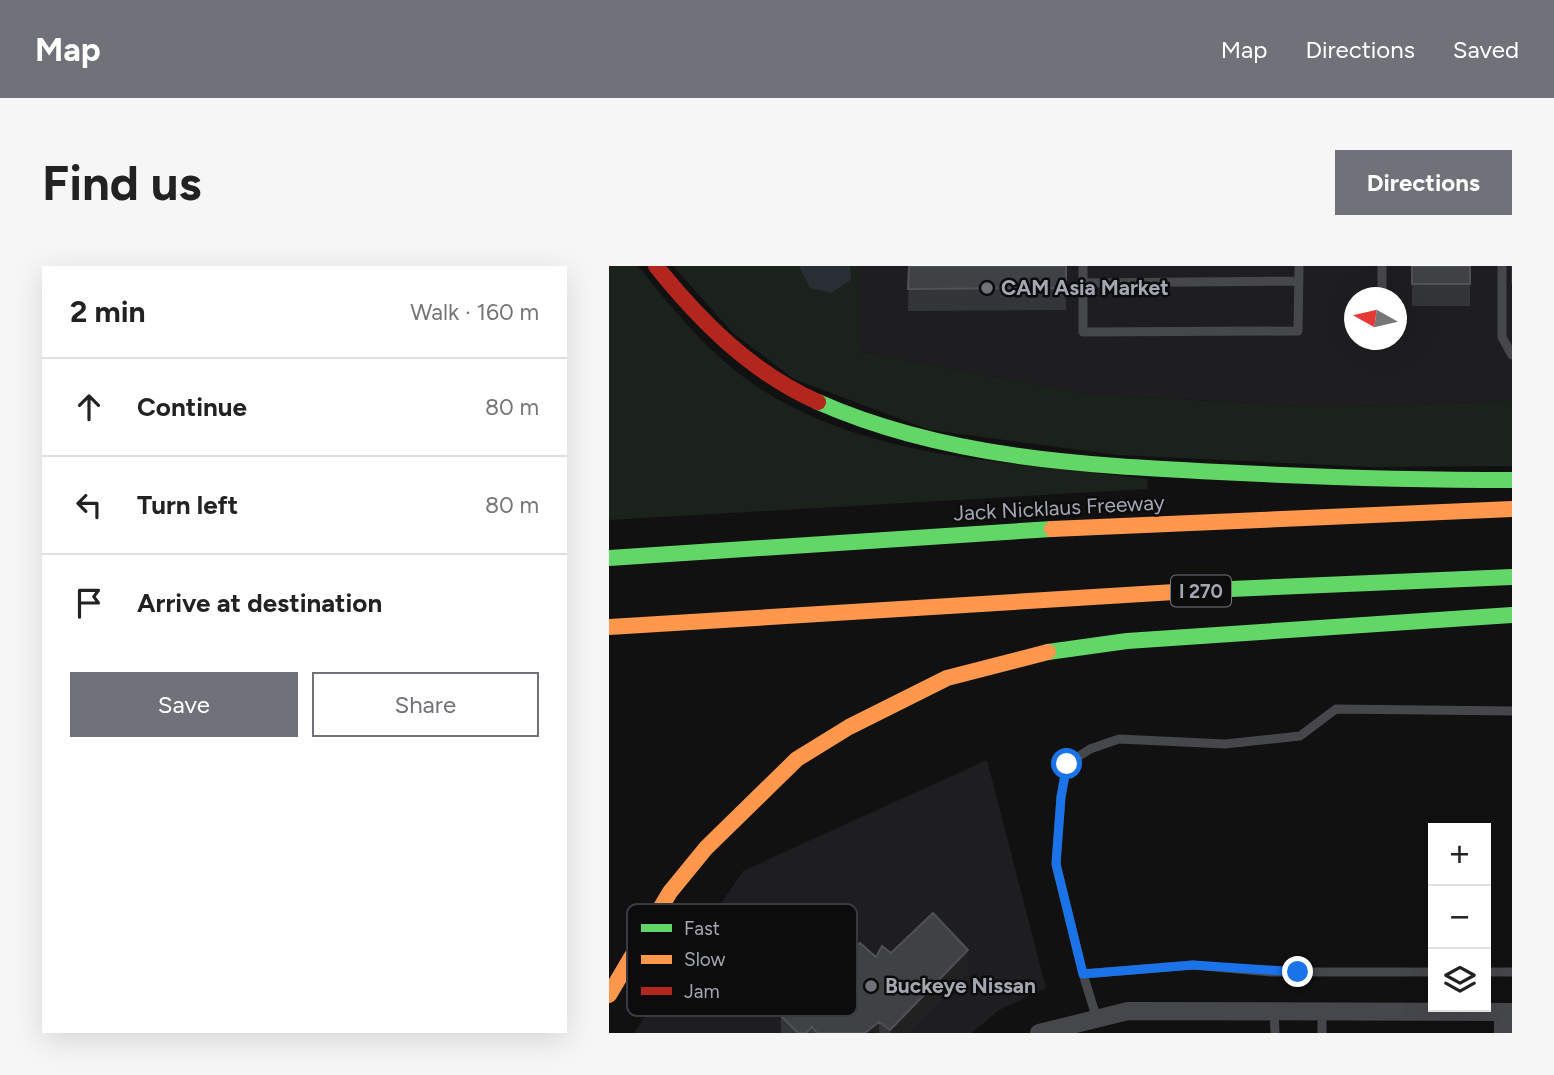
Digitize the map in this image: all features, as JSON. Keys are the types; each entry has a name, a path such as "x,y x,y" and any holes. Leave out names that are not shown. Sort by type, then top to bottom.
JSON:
{"highway":[{"path":"656,266 679,297 720,338 773,379 813,401 935,442 1020,456 1128,468 1381,480 1512,480"},
{"name":"Jack Nicklaus Freeway","path":"609,558 894,538 1419,510 1512,509"},
{"name":"I 270","path":"609,627 901,607 1364,582 1512,577"},
{"path":"663,904 706,848 788,767 849,727 947,678 1039,653 1127,640 1512,615"},
{"path":"609,995 627,965"}],"street":[{"path":"1039,1033 1096,1016 1162,1009 1508,1012 1503,1033"}],"lane":[{"path":"1083,266 1083,332 1298,331 1299,266"},
{"path":"1382,266 1382,287"},
{"path":"1502,266 1507,312 1503,337 1512,355"},
{"path":"1083,283 1299,281"},
{"path":"1096,1016 1056,864 1061,797 1067,764 1090,749 1119,739 1225,744 1300,736 1336,709 1512,711"},
{"path":"1083,974 1193,965 1271,972 1428,972"},
{"path":"1491,972 1512,972"},
{"path":"1274,1010 1275,1033"},
{"path":"1322,1011 1322,1033"}],"shaded area":[{"path":"609,266 638,266 694,332 732,368 777,399 825,422 876,439 930,452 1148,479 1147,489 609,520"},
{"path":"673,266 858,266 858,351 1088,394 1321,407 1512,401 1512,466 1371,467 1118,455 930,430 794,379 733,333"},
{"path":"799,266 850,266 851,280 831,293 810,288"},
{"path":"858,266 1512,266 1512,401 1321,407 1088,394 858,351"},
{"path":"987,760 1046,988 999,1010 972,1033 634,1033 645,1016 857,1016 857,904 721,904 743,871"}],"building":[{"path":"909,266 1066,266 1066,288 908,289"},
{"path":"1412,266 1470,266 1470,284 1412,284"},
{"path":"933,913 968,950 890,1030 879,1022 865,1033 817,1033 812,1027 806,1033 798,1033 781,1016 857,1016 857,945 860,943 876,957 882,946 891,953"}],"traffic: fast":[{"path":"818,402 915,436 965,447 1065,462 1292,475 1512,480"},
{"path":"609,558 1052,529"},
{"path":"1207,590 1512,577"},
{"path":"1048,652 1127,641 1512,615"}],"traffic: slow":[{"path":"1052,529 1512,509"},
{"path":"609,627 1207,590"},
{"path":"663,904 706,848 797,759 849,727 947,678 1048,652"},
{"path":"609,995 627,965"}],"traffic: jam":[{"path":"656,266 709,326 749,361 818,402"}],"place":[{"name":"CAM Asia Market","path":"987,288"},
{"name":"Buckeye Nissan","path":"871,986"}],"route":[{"path":"1067,764 1061,797 1056,864 1083,974 1193,965 1298,972"}]}
